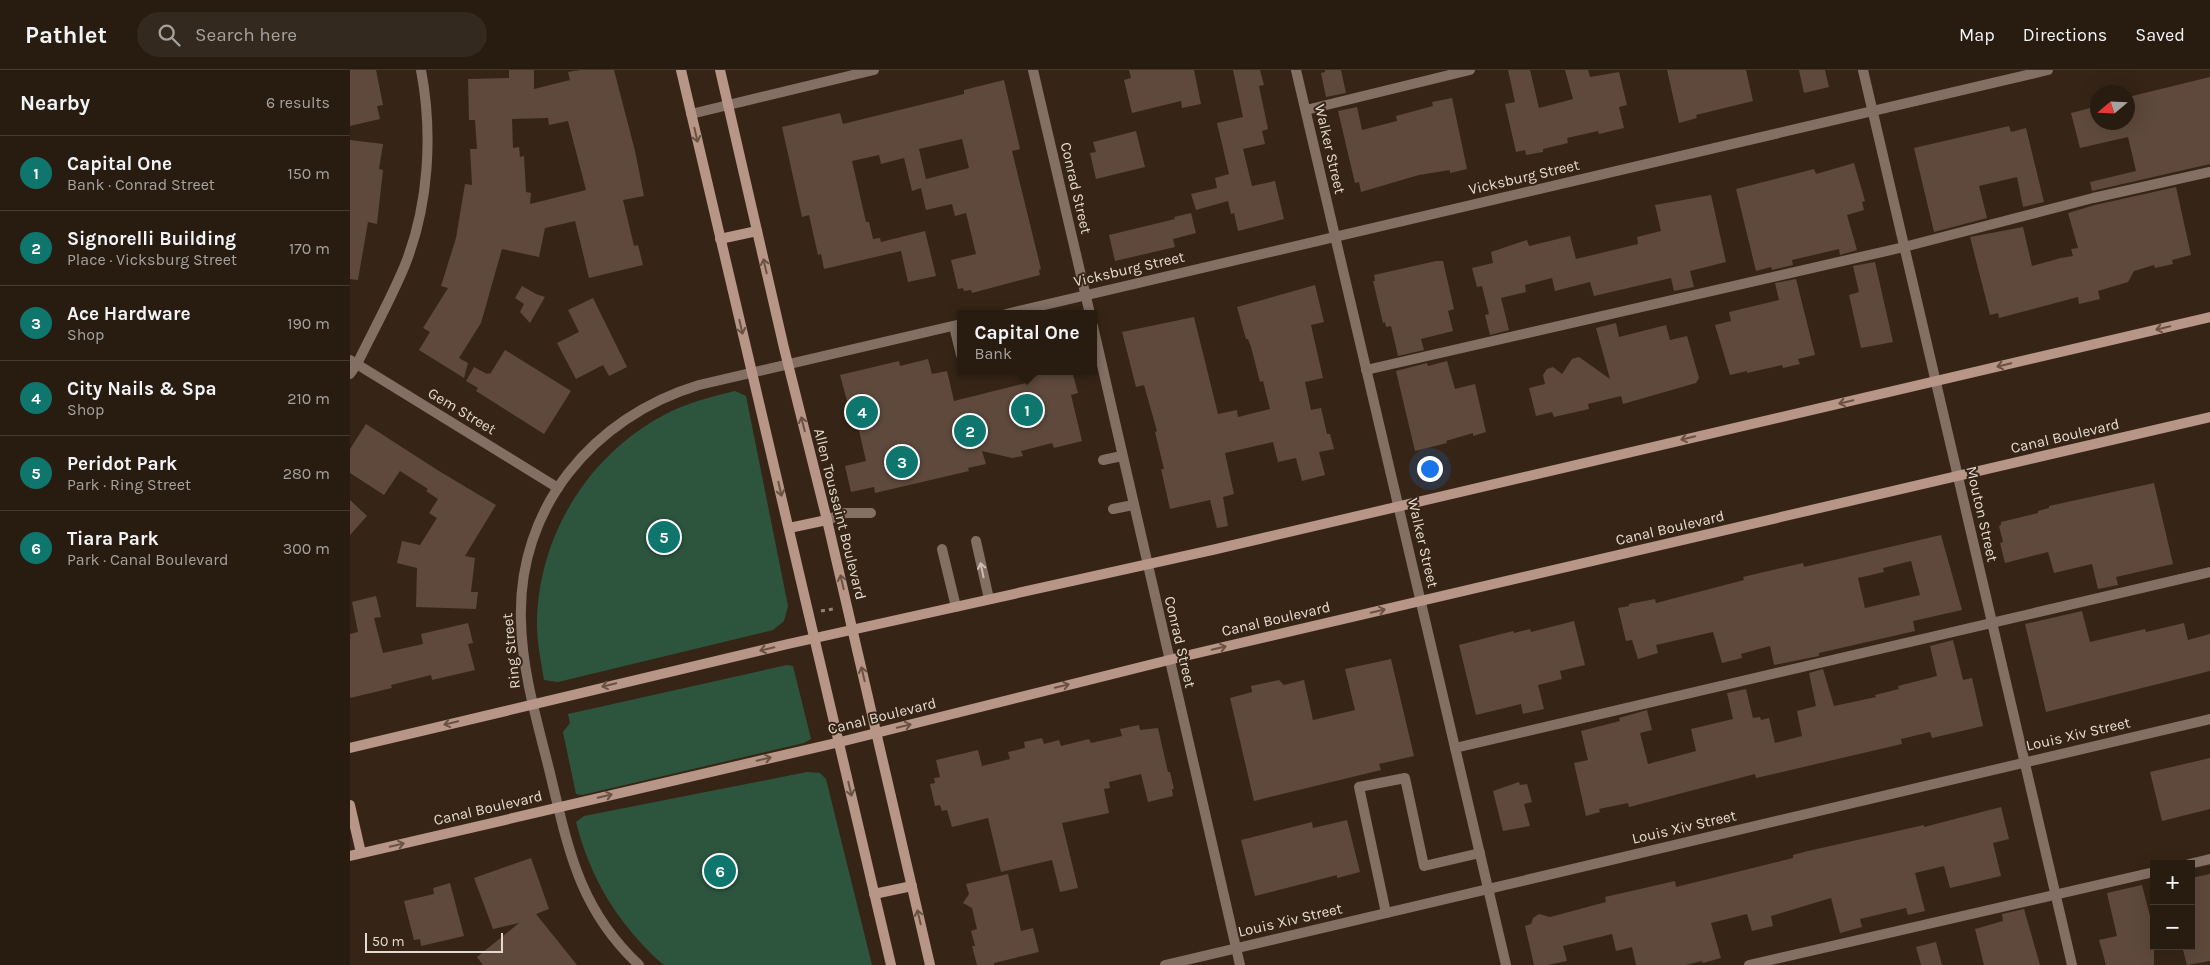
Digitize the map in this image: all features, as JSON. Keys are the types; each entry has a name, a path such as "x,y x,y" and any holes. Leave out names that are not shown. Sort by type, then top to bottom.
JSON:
{"main road":[{"path":"681,70 840,742 890,965"},
{"name":"Allen Toussaint Boulevard","path":"720,70 788,366 828,520 930,965"},
{"path":"720,239 757,231"},
{"path":"350,748 533,703 852,629 1146,565 2210,317"},
{"name":"Canal Boulevard","path":"350,856 840,742 1169,659 2210,417"},
{"path":"789,528 828,520"},
{"path":"350,805 361,853"},
{"path":"874,894 912,886"}],"street":[{"path":"350,374 353,362 405,264 418,221 425,175 428,126 421,70"},
{"path":"691,114 874,70"},
{"name":"Conrad Street","path":"1033,70 1089,310"},
{"name":"Walker Street","path":"1296,70 1506,965"},
{"path":"1306,110 1470,70"},
{"name":"Mouton Street","path":"1863,70 2072,965"},
{"name":"Vicksburg Street","path":"1023,310 2048,70"},
{"path":"1366,370 1904,247 2093,198 2210,172"},
{"path":"752,374 957,325"},
{"name":"Conrad Street","path":"1097,350 1240,965"},
{"name":"Gem Street","path":"353,362 558,488"},
{"name":"Ring Street","path":"639,965 611,935 584,892 566,844 533,703 522,639 521,600 523,580 527,560 540,523 558,488 569,472 596,442 611,429 644,407 680,391 752,374"},
{"path":"1103,460 1122,456"},
{"path":"1113,509 1133,505"},
{"path":"828,520 845,513 871,513"},
{"path":"976,541 989,600"},
{"path":"942,549 956,606"},
{"path":"1455,748 2210,572"},
{"name":"Louis Xiv Street","path":"1165,965 2210,719"},
{"path":"1386,912 1359,787 1404,778 1424,866 1480,853"},
{"path":"2195,863 2210,859"},
{"path":"1749,965 2150,873"}],"path":[{"path":"818,612 833,609"}],"green space":[{"path":"735,391 746,396 788,606 784,621 773,630 558,682 544,680 537,630 540,591 546,560 557,530 572,502 590,476 636,432 681,407"},
{"path":"787,665 793,666 811,739 804,743 582,795 576,794 563,732 570,723 568,714"},
{"path":"807,772 820,773 826,779 872,965 664,965 630,931 607,898 589,862 576,822 584,816"}],"building":[{"path":"350,70 376,70 383,105 377,106 380,119 350,126"},
{"path":"509,70 534,70 534,89 570,80 568,72 614,70 635,151 644,196 623,200 634,246 638,245 643,265 589,278 575,221 545,228 539,257 502,249 481,323 459,358 468,363 464,378 419,350 430,332 423,328 448,288 441,286 456,238 465,184 472,185 470,149 477,149 475,120 469,120 468,79 509,78","holes":["548,118 549,125 568,121 586,190 530,204 531,193 526,192 524,156 520,157 519,147 513,148 512,119"]},
{"path":"1129,70 1194,70 1201,104 1182,108 1181,101 1132,113 1124,80 1131,78"},
{"path":"1233,70 1260,70 1264,85 1259,86 1268,129 1262,131 1265,144 1243,149 1252,186 1275,181 1284,219 1238,231 1234,213 1231,214 1228,201 1196,210 1191,194 1217,188 1215,178 1229,174 1217,123 1243,117"},
{"path":"1325,70 1341,70 1346,93 1326,97 1321,73 1325,72"},
{"path":"1508,70 1530,70 1539,108 1573,99 1565,70 1588,70 1590,77 1619,72 1627,105 1619,107 1624,128 1599,134 1598,131 1567,138 1568,143 1543,149 1543,152 1526,155 1525,150 1516,152 1505,104 1515,102"},
{"path":"1667,70 1746,70 1753,101 1696,115 1697,118 1679,123"},
{"path":"1799,70 1825,70 1829,87 1804,93"},
{"path":"2210,77 2210,164 2092,191 2090,182 2136,171 2128,137 2080,148 2071,113 2090,108 2090,130 2135,130 2135,95"},
{"path":"1004,80 1020,149 1012,151 1041,269 1039,270 1040,275 972,293 971,290 964,291 963,288 958,289 951,260 976,254 966,213 955,216 952,204 926,210 921,188 912,191 904,158 881,164 879,155 852,161 866,222 869,222 873,239 880,238 881,242 925,231 936,276 908,282 901,251 824,269 821,254 818,255 809,215 802,217 782,127 840,113 843,124 964,94 964,90","holes":["962,139 969,168 926,179 919,149"]},
{"path":"1452,98 1467,169 1450,173 1450,170 1419,175 1361,192 1359,182 1355,183 1338,111 1357,107 1362,130 1397,121 1396,116 1433,106 1432,102"},
{"path":"2009,126 2011,132 2026,128 2044,202 2023,207 2017,177 1979,186 1987,218 1934,232 1914,148"},
{"path":"1136,131 1145,167 1096,179 1090,153 1096,152 1093,142"},
{"path":"350,140 383,144 379,169 383,170 377,224 368,222 358,280 350,279"},
{"path":"1854,163 1865,201 1862,202 1864,210 1847,215 1857,250 1840,255 1839,249 1792,260 1793,265 1772,270 1771,267 1756,271 1736,189 1814,169 1816,174"},
{"path":"2176,187 2191,255 2172,260 2173,264 2155,268 2154,265 2134,271 2128,282 2098,291 2100,299 2079,304 2078,297 1999,318 1998,313 1990,315 1970,237 2023,227 2032,266 2073,256 2071,249 2078,248 2068,213"},
{"path":"1711,195 1726,262 1690,271 1694,287 1674,291 1671,278 1594,296 1590,282 1555,291 1552,278 1525,285 1526,292 1501,298 1509,330 1490,335 1485,315 1489,314 1482,286 1477,287 1472,268 1493,263 1491,252 1527,240 1529,246 1570,236 1576,259 1638,244 1637,237 1661,231 1655,205"},
{"path":"1191,213 1196,233 1173,239 1175,247 1115,261 1109,235 1175,219 1174,217"},
{"path":"1443,261 1454,309 1448,311 1453,331 1421,339 1424,350 1398,356 1391,326 1386,327 1385,322 1383,323 1373,281 1375,281 1374,275"},
{"path":"1875,262 1893,342 1861,348 1849,295 1859,292 1853,266"},
{"path":"1796,279 1815,355 1798,359 1800,364 1783,368 1782,365 1730,375 1715,325 1731,321 1729,312 1779,300 1775,283"},
{"path":"1315,285 1324,322 1311,325 1323,378 1305,382 1311,410 1321,408 1327,434 1330,434 1334,449 1319,452 1325,475 1302,481 1296,458 1278,462 1273,442 1225,453 1234,494 1223,497 1228,526 1217,528 1210,500 1170,509 1161,469 1164,469 1155,432 1157,431 1144,385 1136,387 1122,332 1194,317 1218,414 1237,410 1238,417 1270,409 1263,381 1260,382 1251,347 1248,339 1246,339 1237,307"},
{"path":"522,286 545,297 530,323 520,312 524,304 515,298"},
{"path":"593,298 627,367 609,376 603,365 576,379 557,343 579,332 568,310"},
{"path":"1616,323 1619,337 1666,325 1670,340 1687,336 1699,378 1696,383 1623,404 1621,396 1588,404 1589,409 1554,417 1552,412 1536,416 1529,388 1545,384 1543,375 1547,369 1553,367 1562,374 1572,359 1579,357 1610,379 1596,328"},
{"path":"505,350 571,391 544,434 476,391 478,388 466,381 474,367 490,374"},
{"path":"928,359 932,374 947,371 954,401 1030,382 1029,378 1036,375 1073,375 1078,393 1071,395 1082,441 1054,448 1052,443 1021,451 1023,456 1012,458 982,451 986,464 968,468 969,471 875,493 874,487 851,492 845,466 866,461 852,400 847,401 840,375 899,361 900,366"},
{"path":"1447,361 1455,389 1475,384 1486,432 1473,436 1473,433 1446,441 1447,443 1415,451 1396,371 1427,363 1428,366"},
{"path":"366,424 496,505 465,556 475,558 471,592 478,592 476,609 416,607 417,568 397,563 402,541 420,545 437,518 429,513 438,499 426,491 428,489 400,471 384,495 350,473 350,449"},
{"path":"2154,483 2173,564 2116,577 2118,585 2098,589 2092,564 2054,573 2048,552 2005,563 2000,543 2003,542 1999,526 2001,522 2038,513 2038,511 2049,508 2049,506"},
{"path":"350,500 367,516 350,535"},
{"path":"1941,535 1962,610 1913,621 1915,631 1819,653 1819,656 1774,665 1770,646 1741,654 1742,658 1722,663 1713,632 1656,645 1658,653 1638,659 1632,640 1626,641 1618,608 1655,599 1656,603 1744,580 1743,577 1803,563 1804,567","holes":["1911,561 1920,595 1865,608 1858,578 1884,572 1883,568"]},
{"path":"376,596 381,617 374,618 383,653 423,644 421,634 468,623 473,643 468,644 475,670 432,680 431,675 391,685 392,688 350,698 350,634 358,632 352,602"},
{"path":"2082,611 2090,642 2145,629 2146,632 2184,623 2188,640 2210,634 2210,671 2046,712 2025,624"},
{"path":"1574,621 1585,665 1560,671 1562,679 1538,685 1544,709 1523,714 1521,704 1476,715 1459,645 1513,631 1514,633 1530,629 1531,632"},
{"path":"1953,640 1963,680 1972,678 1983,726 1932,738 1930,732 1901,739 1902,744 1756,778 1755,774 1629,807 1628,803 1599,809 1600,812 1586,816 1574,763 1588,760 1581,731 1620,721 1619,718 1647,710 1652,730 1640,733 1648,764 1696,751 1691,729 1733,719 1727,693 1746,689 1753,718 1760,717 1761,720 1769,718 1775,743 1802,736 1797,711 1816,706 1809,673 1823,669 1834,706 1876,697 1875,695 1899,689 1898,686 1937,676 1930,646"},
{"path":"1391,659 1414,756 1379,764 1381,770 1254,801 1230,698 1252,692 1251,686 1279,680 1284,685 1304,680 1313,720 1355,710 1345,669"},
{"path":"1139,725 1140,730 1158,728 1174,789 1172,789 1173,796 1148,802 1141,774 1109,782 1110,788 1104,789 1109,813 1062,823 1078,888 1060,892 1052,860 1001,872 988,818 952,827 947,810 942,811 940,805 935,806 930,784 935,783 934,778 940,777 936,760 978,750 982,766 1010,759 1008,752 1025,748 1024,742 1042,738 1044,744 1059,740 1061,746 1089,739 1091,743 1122,736 1120,729"},
{"path":"2210,758 2210,809 2162,821 2150,772"},
{"path":"1519,782 1520,785 1527,784 1532,802 1524,804 1530,826 1503,831 1493,791"},
{"path":"2001,807 2009,839 1993,843 2001,876 1950,888 1944,866 1915,873 1925,911 1908,915 1906,908 1860,919 1862,927 1840,933 1831,898 1771,916 1773,926 1752,931 1747,914 1711,923 1721,958 1703,963 1702,961 1686,965 1636,965 1632,947 1616,951 1612,934 1563,946 1567,961 1548,965 1534,965 1525,926 1531,924 1533,918 1539,914 1550,917 1606,902 1605,897 1675,881 1676,887 1793,858 1793,855 1808,851 1924,825 1924,827"},
{"path":"1347,820 1360,872 1337,878 1337,875 1255,896 1241,840 1312,822 1313,828"},
{"path":"531,858 549,909 536,914 577,965 483,965 477,957 519,923 493,929 474,878"},
{"path":"1008,874 1021,931 1033,928 1039,952 994,963 994,965 977,965 972,946 975,946 971,931 977,929 972,908 963,903 969,894 966,884"},
{"path":"2210,874 2210,961 2187,965 2183,950 2195,950 2195,877"},
{"path":"450,883 464,936 421,946 420,939 414,940 404,901 434,894 433,888"},
{"path":"2142,885 2150,916 2150,950 2154,950 2154,965 2106,965 2099,940 2117,936 2107,893"},
{"path":"2024,909 2040,965 1984,965 1975,929 2003,921 2002,914"},
{"path":"1936,942 1942,965 1921,965 1916,947"}],"place":[{"name":"Capital One","path":"1027,410"},
{"name":"City Nails & Spa","path":"862,412"},
{"name":"Signorelli Building","path":"970,431"},
{"name":"Ace Hardware","path":"902,462"},
{"name":"Peridot Park","path":"664,537"},
{"name":"Tiara Park","path":"720,871"}]}
